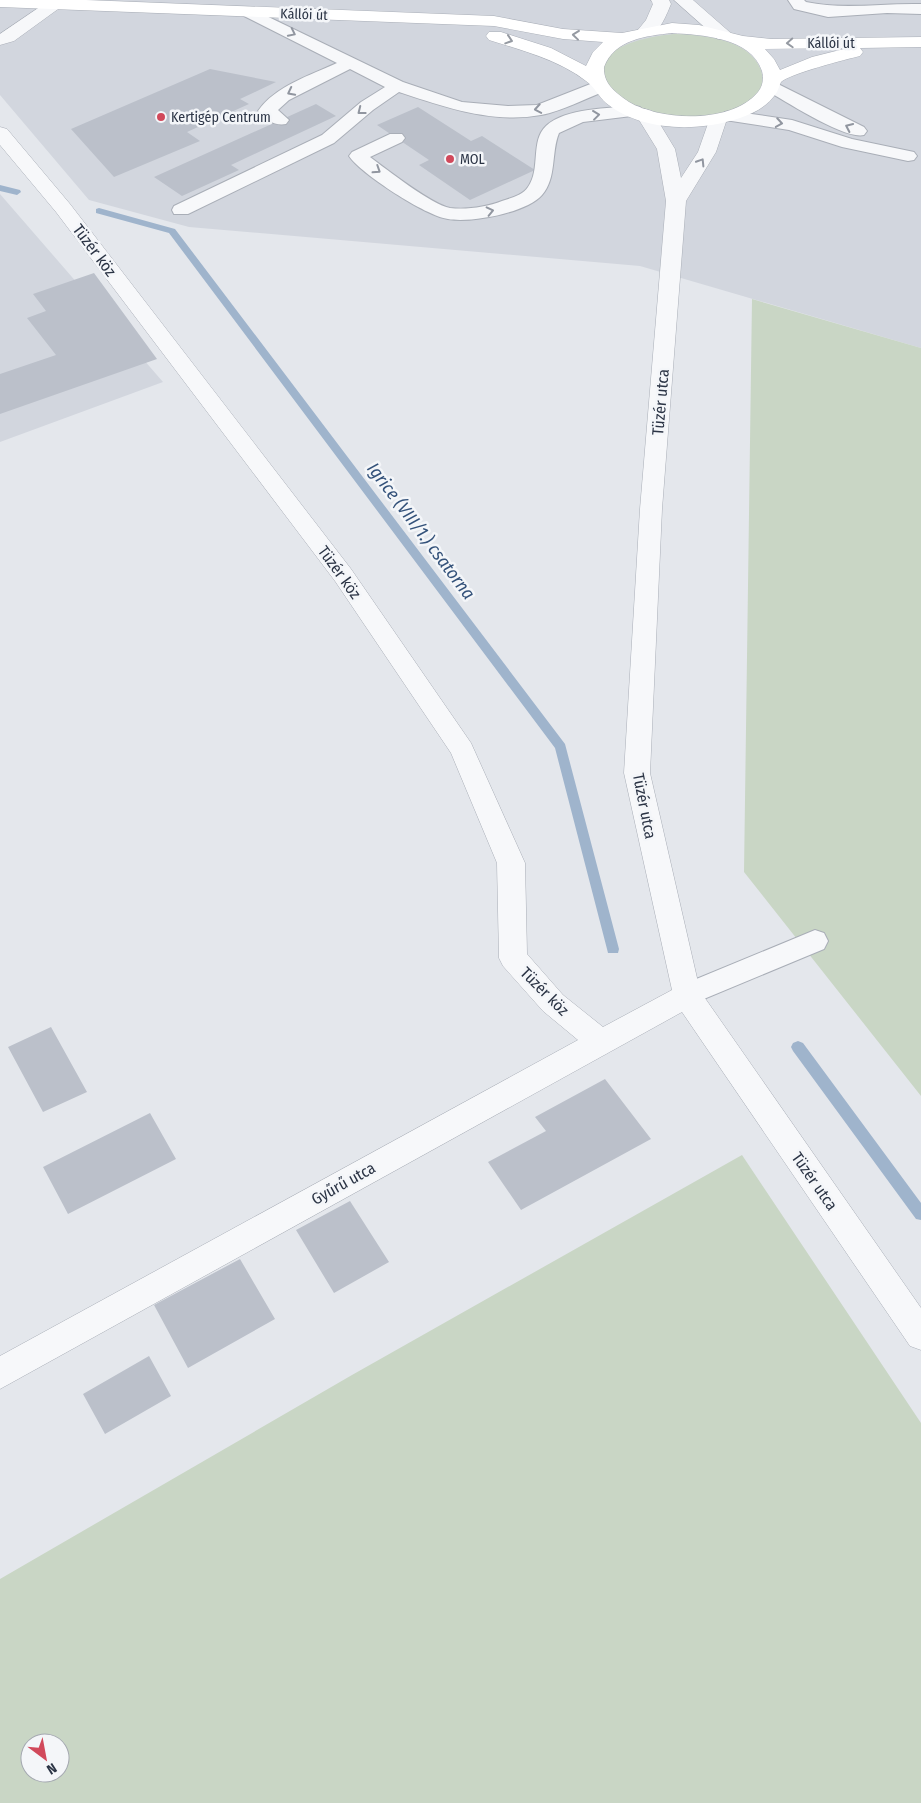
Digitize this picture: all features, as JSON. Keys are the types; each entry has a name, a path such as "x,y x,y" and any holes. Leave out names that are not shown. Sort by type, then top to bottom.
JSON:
{"main road":[{"name":"Kállói út","path":"0,2 380,16 428,20 494,21 563,34 625,38 646,31 672,28 699,30 772,44 915,42"},
{"name":"Kállói út","path":"428,20 481,31 545,52 597,82 613,100 640,113 682,121 724,117"},
{"path":"597,82 598,60 613,44 625,38"},
{"path":"724,117 757,103 764,98 772,82 769,65 758,52 733,38"},
{"path":"772,82 841,55 873,47 915,42"}],"street":[{"path":"646,31 654,22 662,4 660,0"},
{"path":"683,0 733,38"},
{"path":"0,40 8,37 56,4"},
{"name":"Tüzér utca","path":"640,113 666,149 676,201 651,509 637,773 687,995 921,1335"},
{"name":"Tüzér utca","path":"676,201 707,152 724,117"},
{"name":"Tüzér köz","path":"0,133 63,208 343,575 462,750 511,863 513,958 553,1003 601,1042"},
{"name":"Gyűrű utca","path":"0,1373 687,995"}],"lane":[{"path":"796,0 800,6 828,12 921,8"},
{"path":"248,12 397,86 460,107 508,112 539,110 597,82"},
{"path":"280,120 267,111 282,96 351,62"},
{"path":"724,117 792,125 848,143 908,156 813,110 772,82"},
{"path":"181,210 328,139 367,106 397,86"},
{"path":"436,118 460,107"},
{"path":"300,133 328,139 358,156 441,212 480,213 509,206 536,192 544,172 546,142 551,130 565,122 582,117 640,113"},
{"path":"358,156 396,138"},
{"path":"687,995 815,941"}],"shaded area":[{"path":"7,0 921,0 921,348 640,266 189,227 89,200 0,95 0,2"},
{"path":"0,194 163,382 0,442"}],"green space":[{"path":"676,34 724,40 746,51 754,58 761,71 762,81 758,93 745,104 728,112 708,116 686,117 644,110 627,103 613,93 606,80 603,68 606,59 615,51 640,40"},
{"path":"752,299 921,348 921,1096 744,872"},
{"path":"742,1155 921,1423 921,1803 0,1803 0,1579 352,1375"}],"building":[{"name":"Kertigép Centrum","path":"210,69 276,82 240,99 249,104 187,132 200,141 114,177 71,129"},
{"path":"316,104 336,116 231,165 239,170 182,196 154,177"},
{"path":"418,107 471,141 482,136 535,170 470,200 419,165 429,160 377,125"},
{"path":"94,273 157,359 0,414 0,374 56,355 27,318 46,311 33,294"},
{"path":"51,1027 87,1092 43,1112 8,1047"},
{"path":"605,1079 651,1139 521,1210 488,1162 546,1131 535,1117"},
{"path":"150,1113 176,1159 68,1214 43,1167"},
{"path":"350,1201 389,1262 334,1293 296,1230"},
{"path":"240,1259 275,1319 188,1368 154,1305"},
{"path":"149,1356 171,1396 105,1434 83,1394"}],"waterway":[{"name":"Igrice (VIII/1.) csatorna","path":"0,188 17,192"},
{"name":"Igrice (VIII/1.) csatorna","path":"99,211 172,231 561,747 613,949"},
{"name":"Igrice (VIII/1.) csatorna","path":"798,1047 921,1214"}],"place":[{"name":"Kertigép Centrum","path":"161,117"},
{"name":"MOL","path":"450,159"}]}
